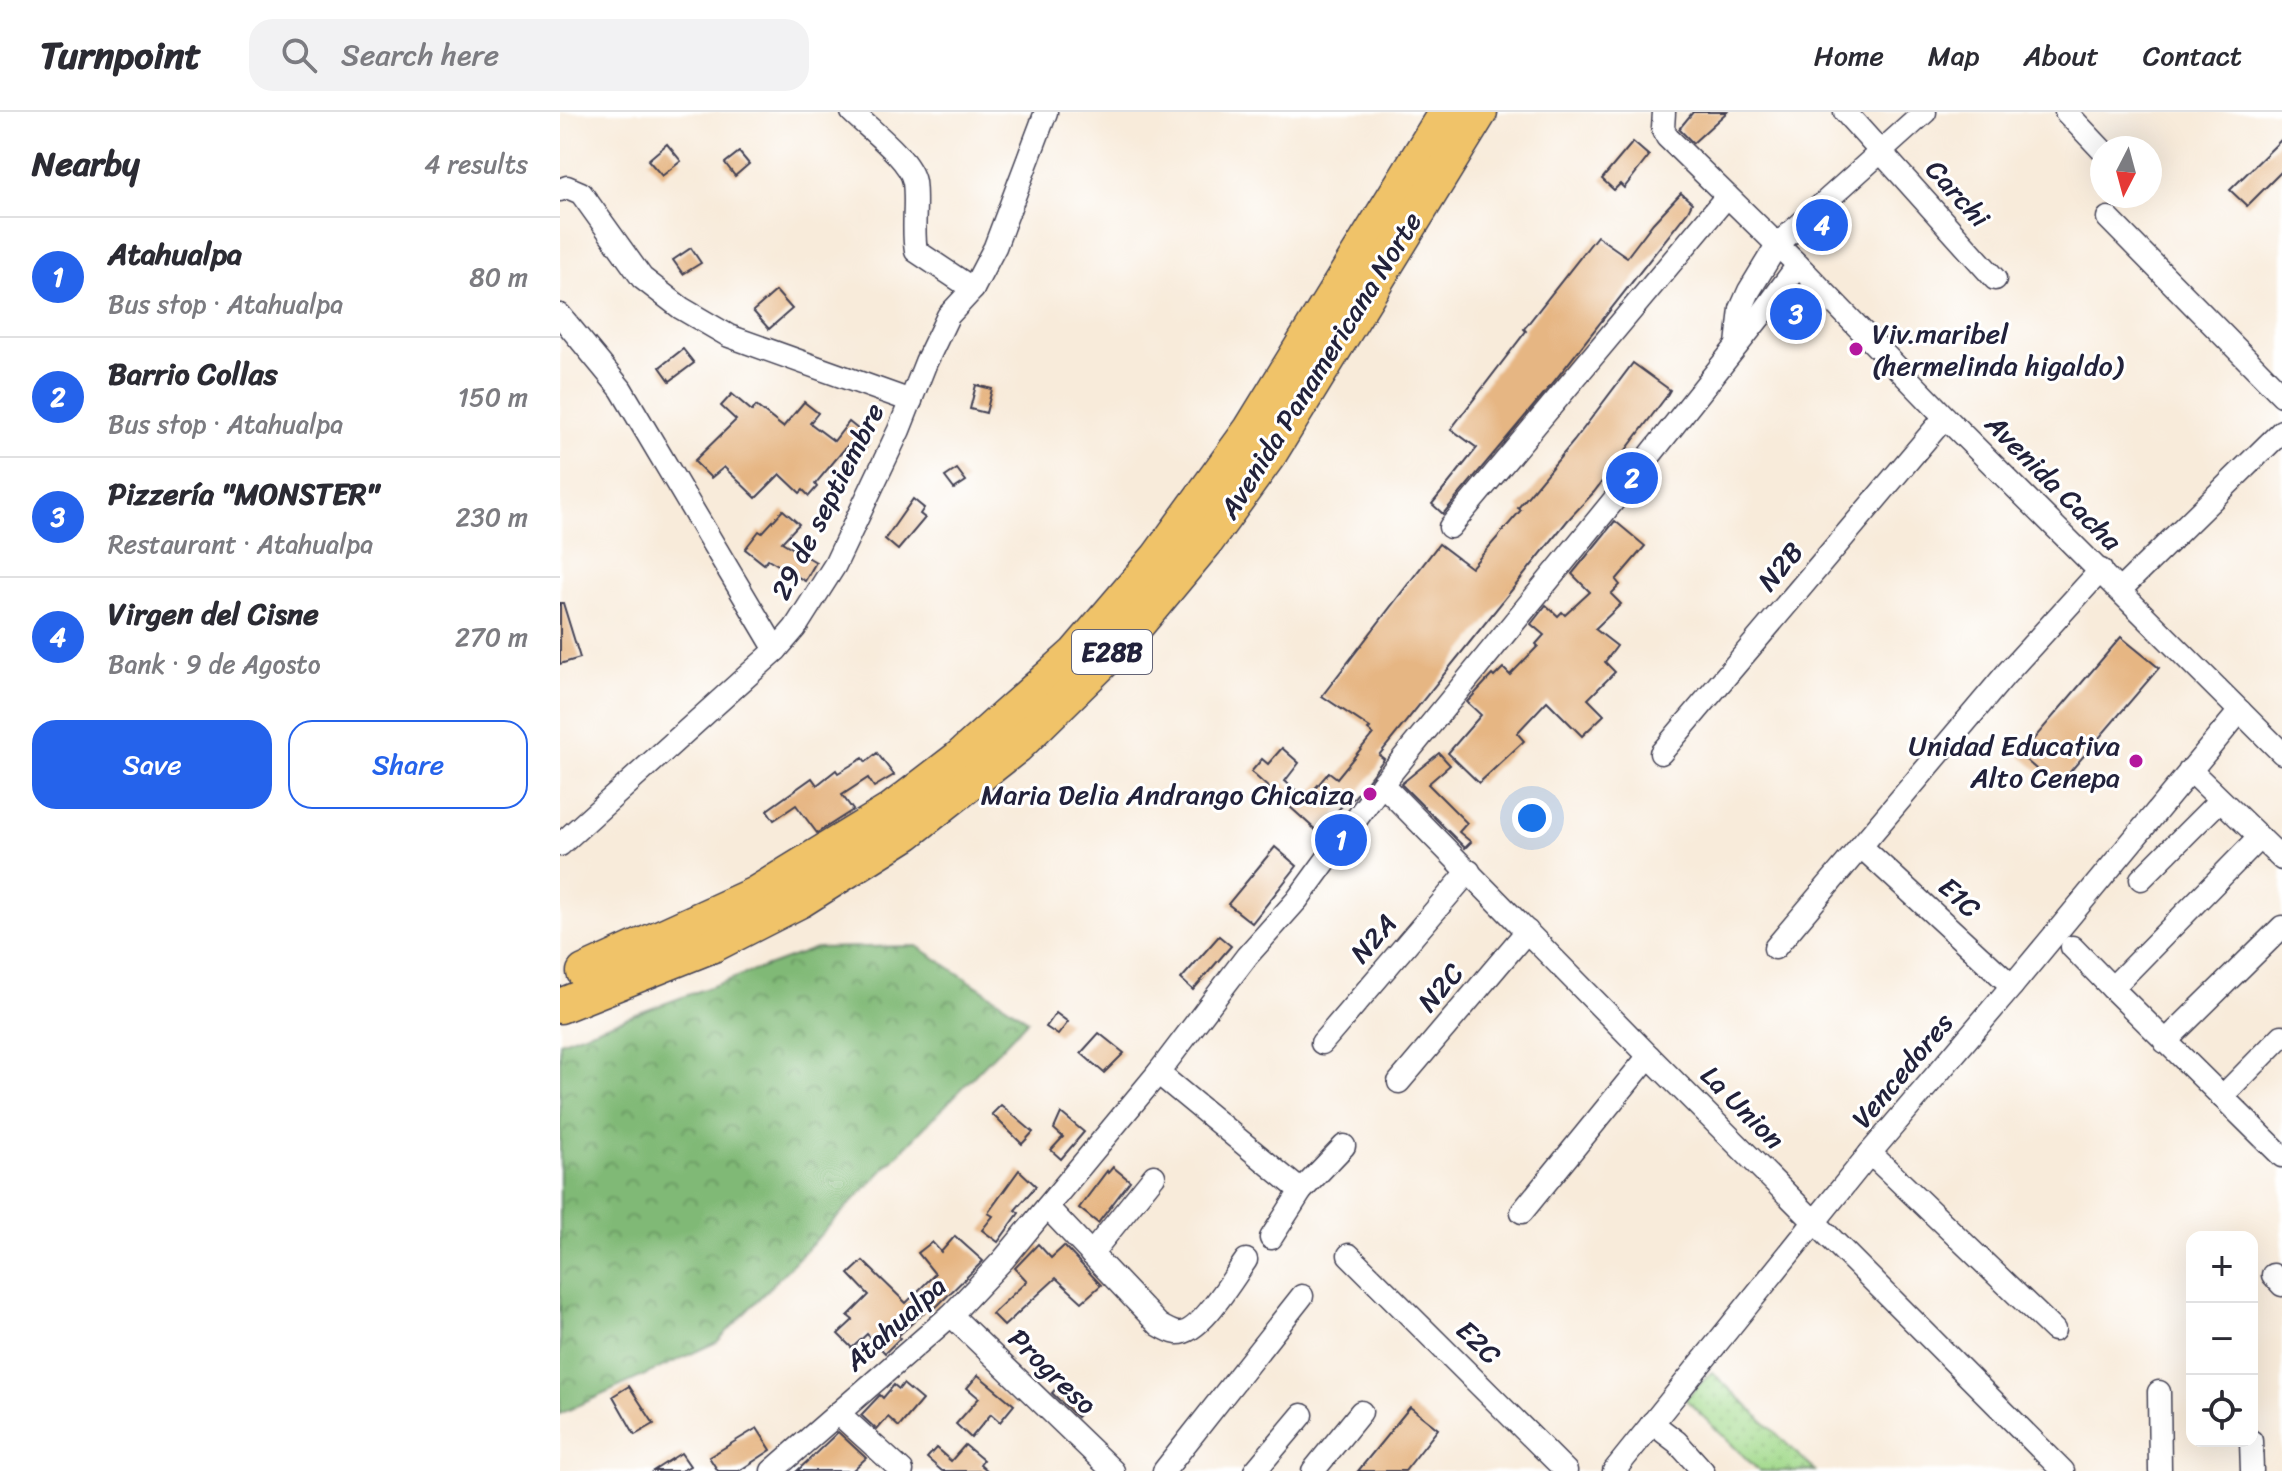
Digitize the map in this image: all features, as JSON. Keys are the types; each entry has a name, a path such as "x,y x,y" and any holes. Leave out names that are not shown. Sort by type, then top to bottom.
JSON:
{"highway":[{"name":"Avenida Panamericana Norte","path":"560,981 604,964 755,894 890,811 971,748 1075,654 1158,557 1251,429 1446,112"},
{"name":"Avenida Panamericana Norte","path":"560,1006 713,945 801,900 907,833 1016,747 1123,642 1206,542 1269,455 1480,112"}],"street":[{"path":"852,112 906,163 914,180 913,234 916,251 973,289"},
{"name":"29 de septiembre","path":"560,845 776,650 795,628 835,565 899,430 948,316 973,289 995,247 1046,112"},
{"name":"Avenida Cacha","path":"1664,112 1662,125 1665,135 2240,711 2278,741"},
{"name":"Carchi","path":"1845,112 1995,279"},
{"path":"1737,346 1741,309 1777,245 1925,112"},
{"path":"2066,112 2090,137"},
{"path":"560,190 567,187 581,193 642,278 681,308 729,336 911,401"},
{"path":"1450,527 1727,196"},
{"path":"2108,218 2282,395"},
{"name":"Atahualpa","path":"772,1471 951,1315 1003,1260 1158,1073 1247,956 1297,900 1382,784 1737,346 1798,265"},
{"path":"560,315 621,389 776,650"},
{"name":"N2B","path":"1661,753 1945,417"},
{"path":"2120,590 2282,431"},
{"path":"1775,948 2006,674 2101,570"},
{"name":"Vencedores","path":"1620,1468 1652,1423 1814,1221 2240,711"},
{"path":"2190,770 2282,859"},
{"name":"La Union","path":"1382,784 2063,1471"},
{"path":"2141,879 2220,800"},
{"path":"2112,988 2259,838"},
{"name":"E1C","path":"1866,851 2012,986"},
{"name":"N2A","path":"1322,1043 1469,871"},
{"path":"2165,1042 2282,927"},
{"name":"N2C","path":"1399,1082 1527,931"},
{"path":"2072,947 2281,1153"},
{"path":"2222,1097 2282,1036"},
{"path":"1522,1212 1649,1056"},
{"path":"1158,1073 1301,1191"},
{"path":"1271,1238 1301,1191 1344,1146"},
{"path":"1870,1153 2054,1330"},
{"path":"1091,1254 1154,1176"},
{"path":"1047,1207 1159,1325 1178,1334 1190,1330 1201,1321 1246,1260"},
{"name":"E2C","path":"1349,1255 1566,1471"},
{"path":"1164,1471 1302,1296"},
{"name":"Progreso","path":"951,1315 1113,1471"},
{"path":"2159,1392 2160,1471"},
{"path":"1313,1471 1361,1412"},
{"path":"838,1413 902,1471"},
{"path":"1255,1471 1302,1415"},
{"path":"1652,1423 1677,1442 1703,1471"},
{"path":"2251,1447 2252,1471"}],"green space":[{"path":"917,946 1028,1020 717,1342 560,1414 560,1042 816,948"},
{"path":"1712,1372 1815,1471 1759,1471 1685,1399"}],"building":[{"path":"1693,112 1727,112 1693,143 1679,129"},
{"path":"2282,139 2282,171 2247,206 2230,190"},
{"path":"1633,142 1649,156 1624,188 1620,184 1614,190 1602,179"},
{"path":"667,144 681,161 662,176 648,160"},
{"path":"739,152 749,164 735,176 725,163"},
{"path":"1681,193 1692,203 1688,211 1552,384 1443,514 1432,504 1477,448 1451,429 1526,331 1524,329 1597,236 1627,257"},
{"path":"691,248 701,263 683,274 673,260"},
{"path":"776,291 792,309 769,329 753,311"},
{"path":"683,349 694,363 670,381 660,367"},
{"path":"1633,363 1670,390 1666,397 1594,492 1568,520 1379,755 1384,759 1358,793 1353,799 1350,797 1318,832 1251,772 1262,759 1268,764 1282,748 1299,763 1285,781 1306,799 1329,772 1337,778 1373,734 1368,730 1370,728 1322,696 1439,544 1471,568 1521,510 1518,508"},
{"path":"976,385 992,389 986,413 970,409"},
{"path":"732,394 752,411 756,406 783,427 804,402 818,413 810,423 834,441 849,422 859,430 855,436 868,445 859,456 847,446 815,484 817,487 809,496 803,490 800,493 780,474 756,498 724,467 711,478 694,461 736,420 721,406"},
{"path":"957,469 966,481 954,489 945,477"},
{"path":"913,499 924,508 920,514 925,518 898,550 885,539"},
{"path":"783,510 799,524 782,542 816,562 805,581 768,559 764,564 745,549 759,531 762,533"},
{"path":"1615,521 1645,546 1616,580 1620,585 1611,594 1621,604 1595,629 1617,646 1605,662 1615,672 1588,699 1604,715 1582,736 1547,701 1517,733 1524,741 1479,783 1448,753 1481,715 1467,702 1492,675 1494,677 1503,668 1510,675 1538,646 1536,644 1544,635 1531,624 1546,605 1558,616 1562,612 1565,615 1590,592 1572,574"},
{"path":"560,603 563,603 580,658 560,664"},
{"path":"2121,637 2159,668 2057,787 2020,755"},
{"path":"877,753 894,775 874,787 868,778 842,795 853,810 817,833 796,805 774,820 767,810 812,778 817,785 836,770 838,773 863,758 866,762"},
{"path":"1439,753 1450,765 1428,784 1467,823 1459,832 1471,842 1465,848 1401,784"},
{"path":"1275,847 1297,866 1252,923 1228,904"},
{"path":"1219,936 1231,946 1193,990 1181,979"},
{"path":"1056,1013 1068,1022 1058,1035 1046,1027"},
{"path":"1099,1033 1124,1053 1104,1073 1081,1053"},
{"path":"1001,1105 1033,1132 1022,1144 992,1114"},
{"path":"1061,1113 1084,1132 1061,1159 1051,1150 1063,1137 1054,1129"},
{"path":"1113,1167 1130,1181 1098,1223 1079,1208"},
{"path":"1019,1170 1036,1186 1015,1210 1019,1213 998,1242 982,1230 993,1216 988,1213"},
{"path":"955,1236 983,1261 934,1309 931,1306 898,1336 900,1338 885,1353 867,1334 852,1348 838,1334 853,1320 848,1316 869,1295 849,1274 863,1261 906,1303 935,1274 918,1253 932,1242 941,1252"},
{"path":"1038,1244 1051,1258 1064,1246 1101,1285 1082,1302 1056,1278 1004,1326 992,1314 1027,1281 1015,1268"},
{"path":"978,1375 1014,1405 1000,1422 991,1414 971,1438 956,1424 979,1398 967,1388"},
{"path":"1062,1382 1088,1405 1077,1417 1052,1393"},
{"path":"903,1384 922,1400 899,1427 888,1417 877,1430 861,1415 880,1395 883,1398 894,1385 899,1389"},
{"path":"629,1386 654,1424 635,1435 613,1396"},
{"path":"1410,1407 1438,1429 1405,1471 1358,1471"},
{"path":"757,1428 771,1450 739,1471 718,1471 709,1457"},
{"path":"838,1432 866,1458 852,1471 797,1471"},
{"path":"965,1445 983,1460 980,1464 988,1471 942,1471 927,1458 936,1448 951,1461"},
{"path":"681,1453 690,1466 681,1471 653,1471"}],"place":[{"name":"Virgen del Cisne","path":"1822,225"},
{"name":"Pizzería \"MONSTER\"","path":"1796,314"},
{"name":"Viv.maribel (hermelinda higaldo)","path":"1856,349"},
{"name":"Barrio Collas","path":"1632,478"},
{"name":"Unidad Educativa Alto Cenepa","path":"2136,761"},
{"name":"Maria Delia Andrango Chicaiza","path":"1370,794"},
{"name":"Atahualpa","path":"1341,840"}]}
